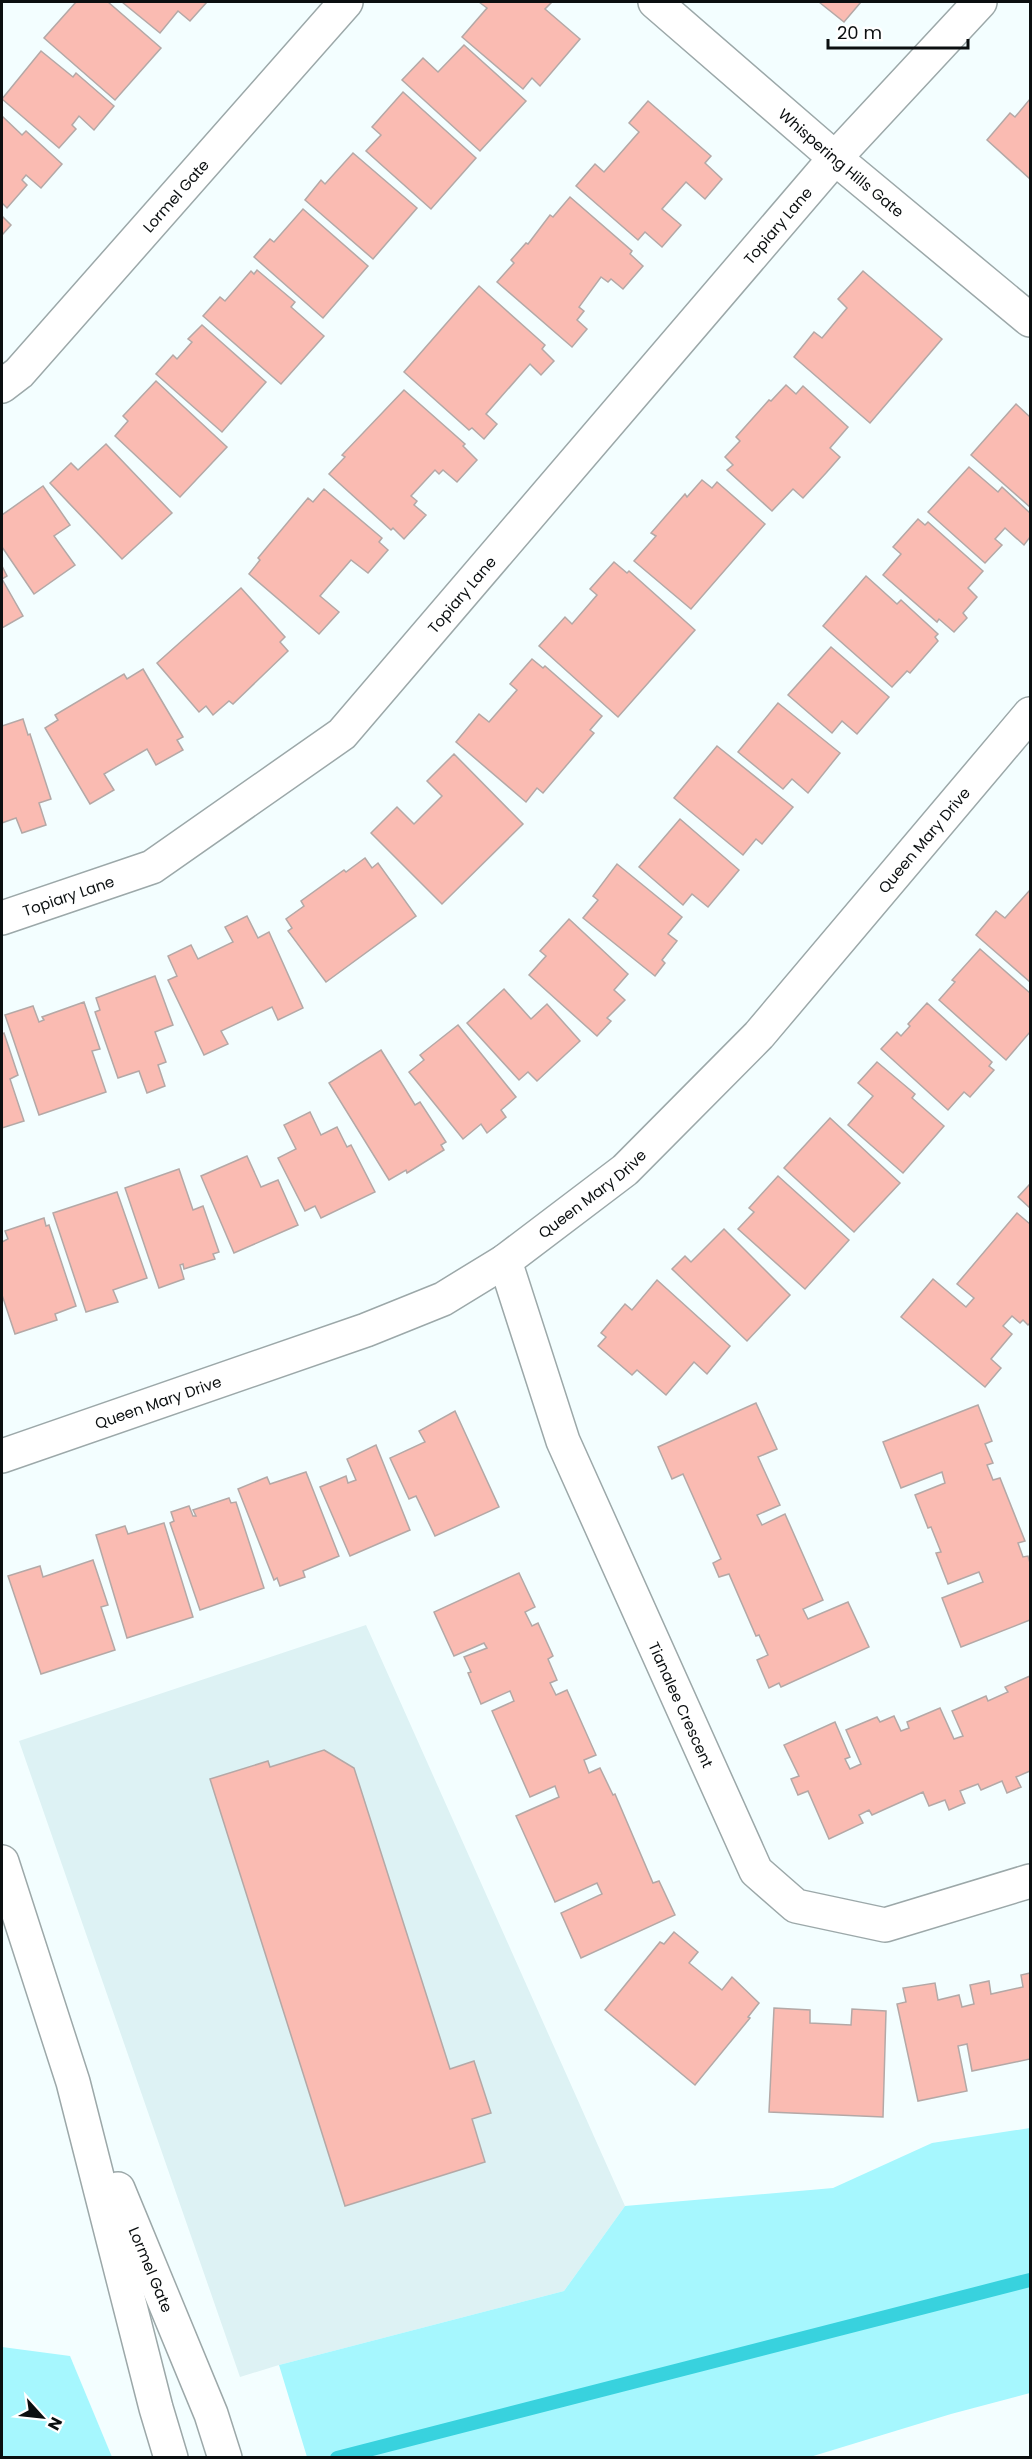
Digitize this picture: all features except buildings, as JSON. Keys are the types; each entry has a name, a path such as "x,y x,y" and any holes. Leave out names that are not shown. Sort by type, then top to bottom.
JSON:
{"street":[{"name":"Lormel Gate","path":"2,386 20,373 346,2"},
{"name":"Whispering Hills Gate","path":"655,2 835,158 1030,320"},
{"name":"Topiary Lane","path":"2,918 152,867 342,734 835,158 980,2"},
{"name":"Queen Mary Drive","path":"2,1456 366,1330 443,1299 505,1261 625,1170 759,1035 1030,714"},
{"name":"Tianalee Crescent","path":"505,1261 563,1441 756,1871 796,1906 885,1925 1030,1881"},
{"name":"Lormel Gate","path":"2,1862 73,2082 156,2408 171,2457"},
{"name":"Lormel Gate","path":"73,2082 211,2414 225,2457"}],"shaded area":[{"path":"366,1625 625,2206 564,2291 240,2377 19,1741"},
{"path":"1030,2128 1030,2393 951,2414 810,2457 307,2457 279,2365 564,2291 625,2206 833,2188 932,2143"},
{"path":"2,2347 70,2356 112,2457 2,2457"}],"waterway":[{"path":"337,2458 1030,2280"}]}
